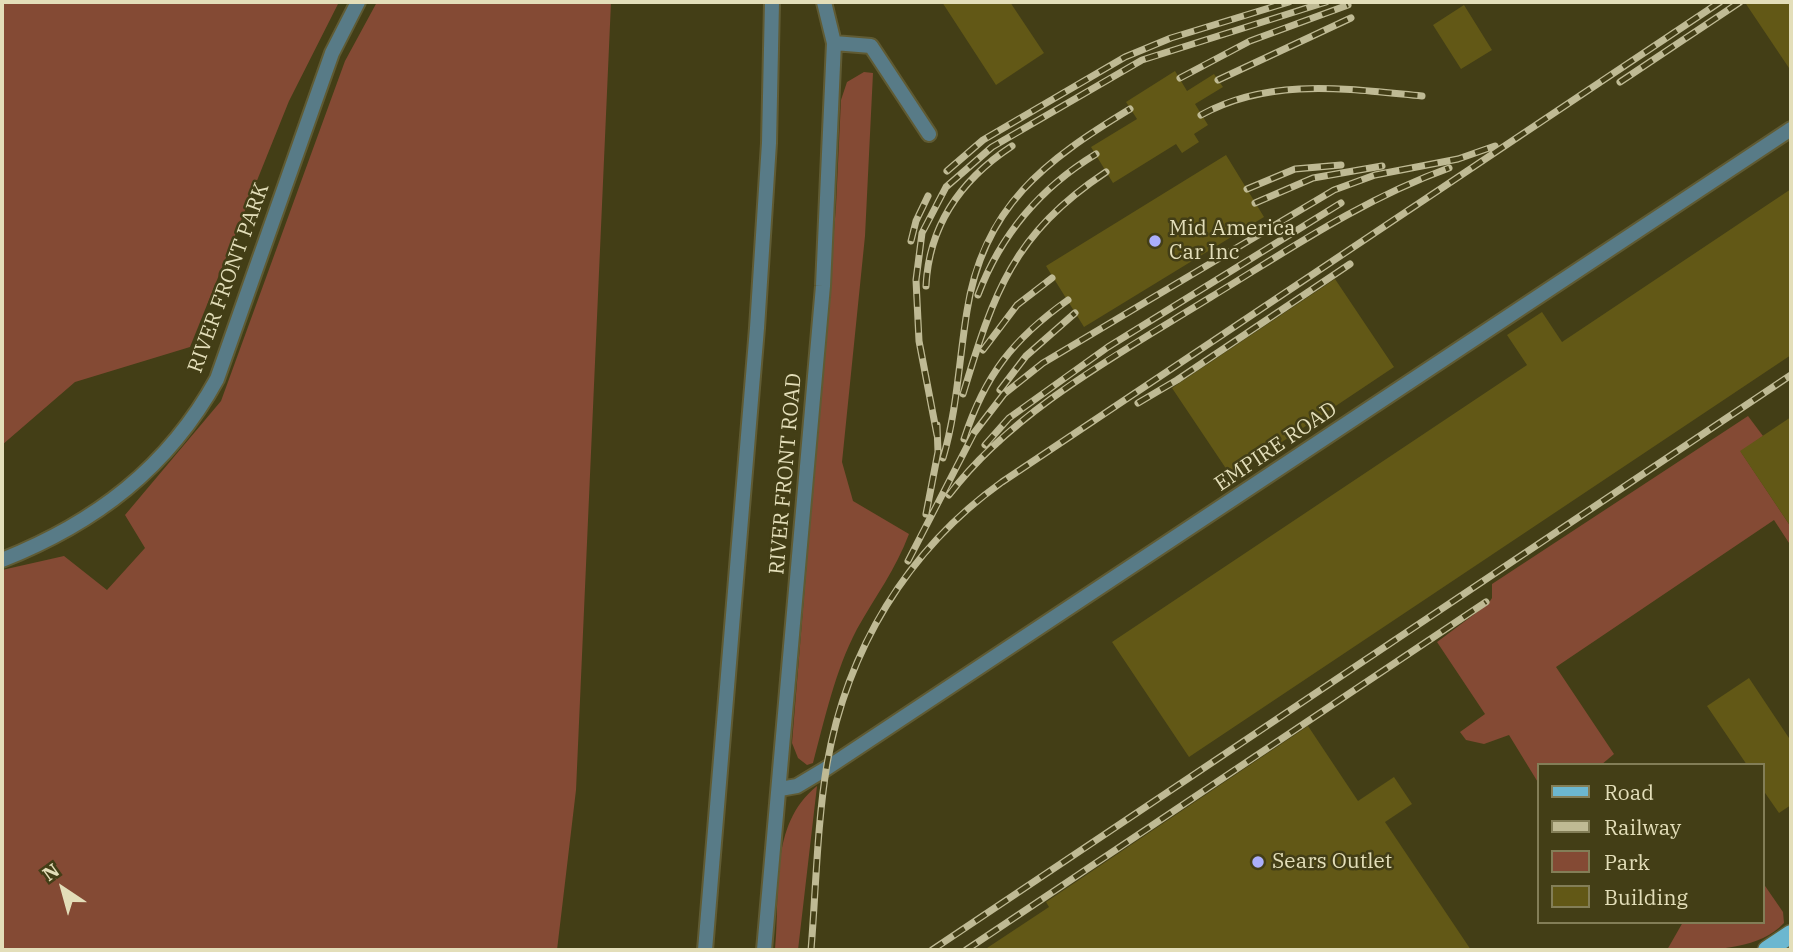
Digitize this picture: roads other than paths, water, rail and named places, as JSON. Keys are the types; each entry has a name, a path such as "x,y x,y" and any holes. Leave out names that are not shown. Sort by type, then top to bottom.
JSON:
{"main road":[{"path":"1767,950 1791,934"}],"street":[{"name":"RIVER FRONT PARK","path":"2,561 79,523 118,496 181,438 198,414 217,379 332,53 358,2"},
{"name":"RIVER FRONT ROAD","path":"705,950 757,328 769,143 772,2"},
{"name":"RIVER FRONT ROAD","path":"764,950 822,286 834,43 824,2"},
{"path":"834,43 871,46 929,134"},
{"name":"EMPIRE ROAD","path":"780,789 797,786 838,761 1791,129"}],"railway":[{"path":"947,171 983,140 1125,57 1171,38 1289,2"},
{"path":"937,435 919,341 916,280 922,233 946,187 992,147 1142,60 1326,2"},
{"path":"811,950 821,810 836,722 849,681 886,606 910,571 937,539 968,509 1002,482 1720,2"},
{"path":"1620,82 1740,2"},
{"path":"1180,78 1250,41 1348,5"},
{"path":"1218,80 1351,18"},
{"path":"1201,115 1227,103 1281,90 1337,89 1422,96"},
{"path":"943,458 955,404 967,311 975,274 987,242 1003,214 1046,168 1071,147 1130,109"},
{"path":"926,286 934,243 951,205 978,173 1012,146"},
{"path":"908,561 974,433 1004,394 1043,363 1334,190 1375,175 1458,159 1495,146"},
{"path":"978,295 998,252 1025,214 1057,182 1096,154"},
{"path":"1247,189 1295,169 1341,165"},
{"path":"1255,203 1313,178 1382,166"},
{"path":"949,495 1004,436 1070,385 1356,210 1449,168"},
{"path":"963,394 985,325 1011,268 1049,218 1074,195 1106,172"},
{"path":"911,241 916,221 928,196"},
{"path":"985,445 1009,418 1108,347 1341,203"},
{"path":"1138,403 1177,380 1350,264"},
{"path":"983,350 1017,305 1052,278"},
{"path":"964,439 981,396 1003,360 1032,329 1068,300"},
{"path":"1000,390 1026,356 1075,313"},
{"path":"932,950 1791,375"},
{"path":"926,514 938,452 937,425"},
{"path":"966,950 1486,602"}],"place":[{"name":"Mid America Car Inc","path":"1155,241"},
{"name":"Sears Outlet","path":"1258,862"}]}
